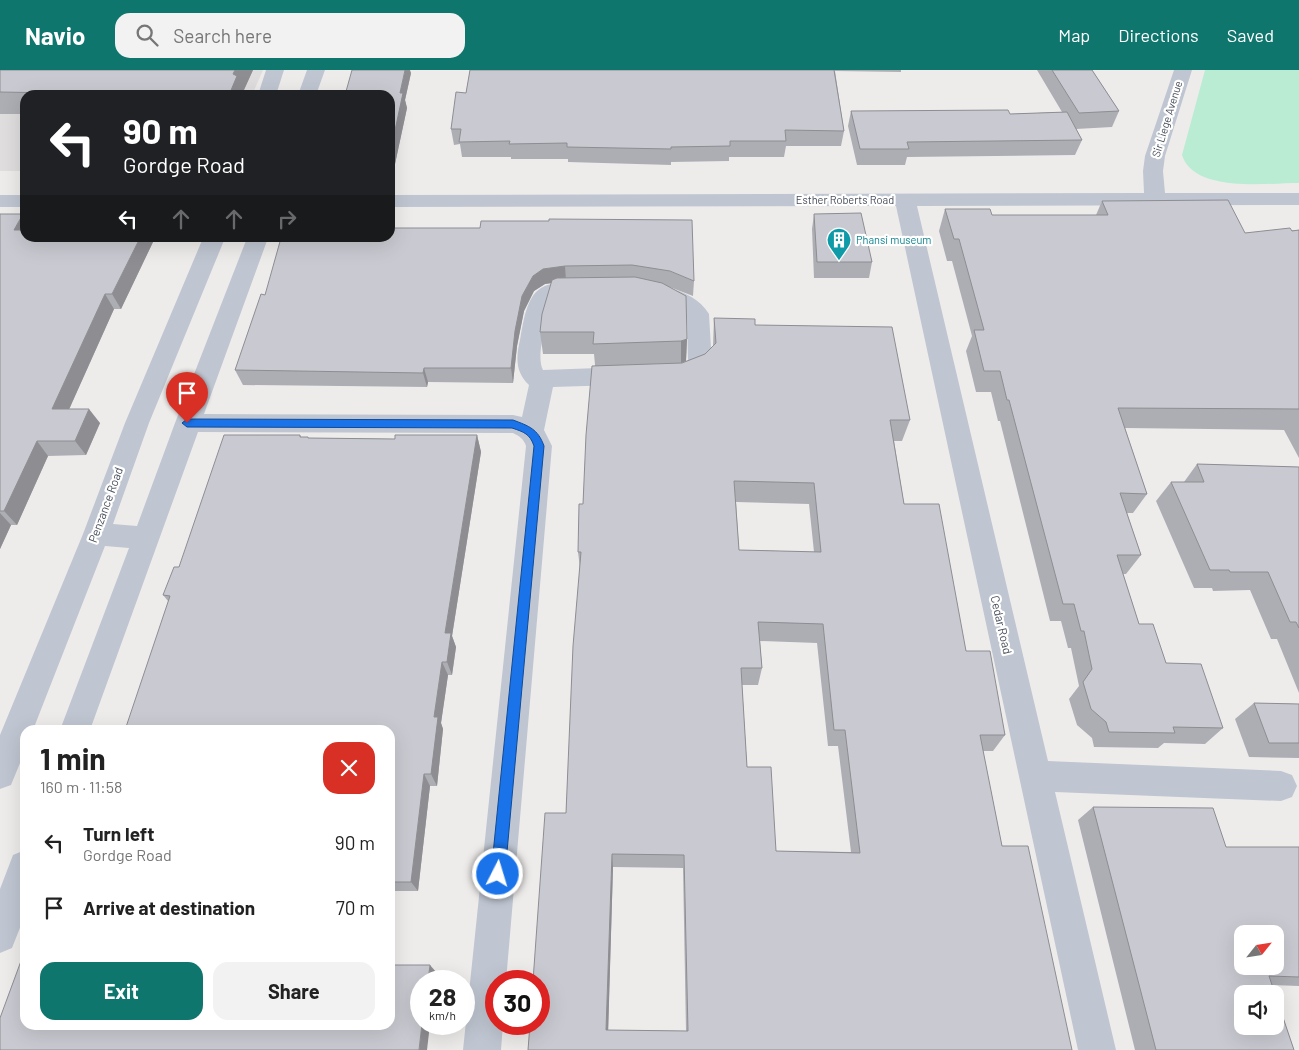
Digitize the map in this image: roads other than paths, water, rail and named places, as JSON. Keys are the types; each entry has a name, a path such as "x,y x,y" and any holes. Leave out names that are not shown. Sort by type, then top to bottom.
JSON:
{"street":[{"path":"269,90 276,70"},
{"path":"309,90 316,70"},
{"name":"Sir Liege Avenue","path":"1155,199 1153,172 1155,156 1183,70"},
{"name":"Esther Roberts Road","path":"395,201 1299,198"},
{"name":"Cedar Road","path":"905,200 1097,1050"},
{"path":"0,201 20,201"},
{"name":"Penzance Road","path":"0,774 96,534 137,423 212,242"},
{"path":"77,725 144,538 255,242"},
{"path":"552,290 652,291 667,294 688,304 698,314 700,365 692,371 681,374 553,377 542,382 533,375 530,367 531,343 541,300 552,290"},
{"path":"531,431 542,382"},
{"path":"187,423 513,424 531,431 536,436 539,446 482,1050"},
{"path":"96,534 144,538"},
{"path":"1035,776 1282,786"},
{"path":"0,936 20,882"}],"place":[{"name":"Phansi museum","path":"839,261"}]}
